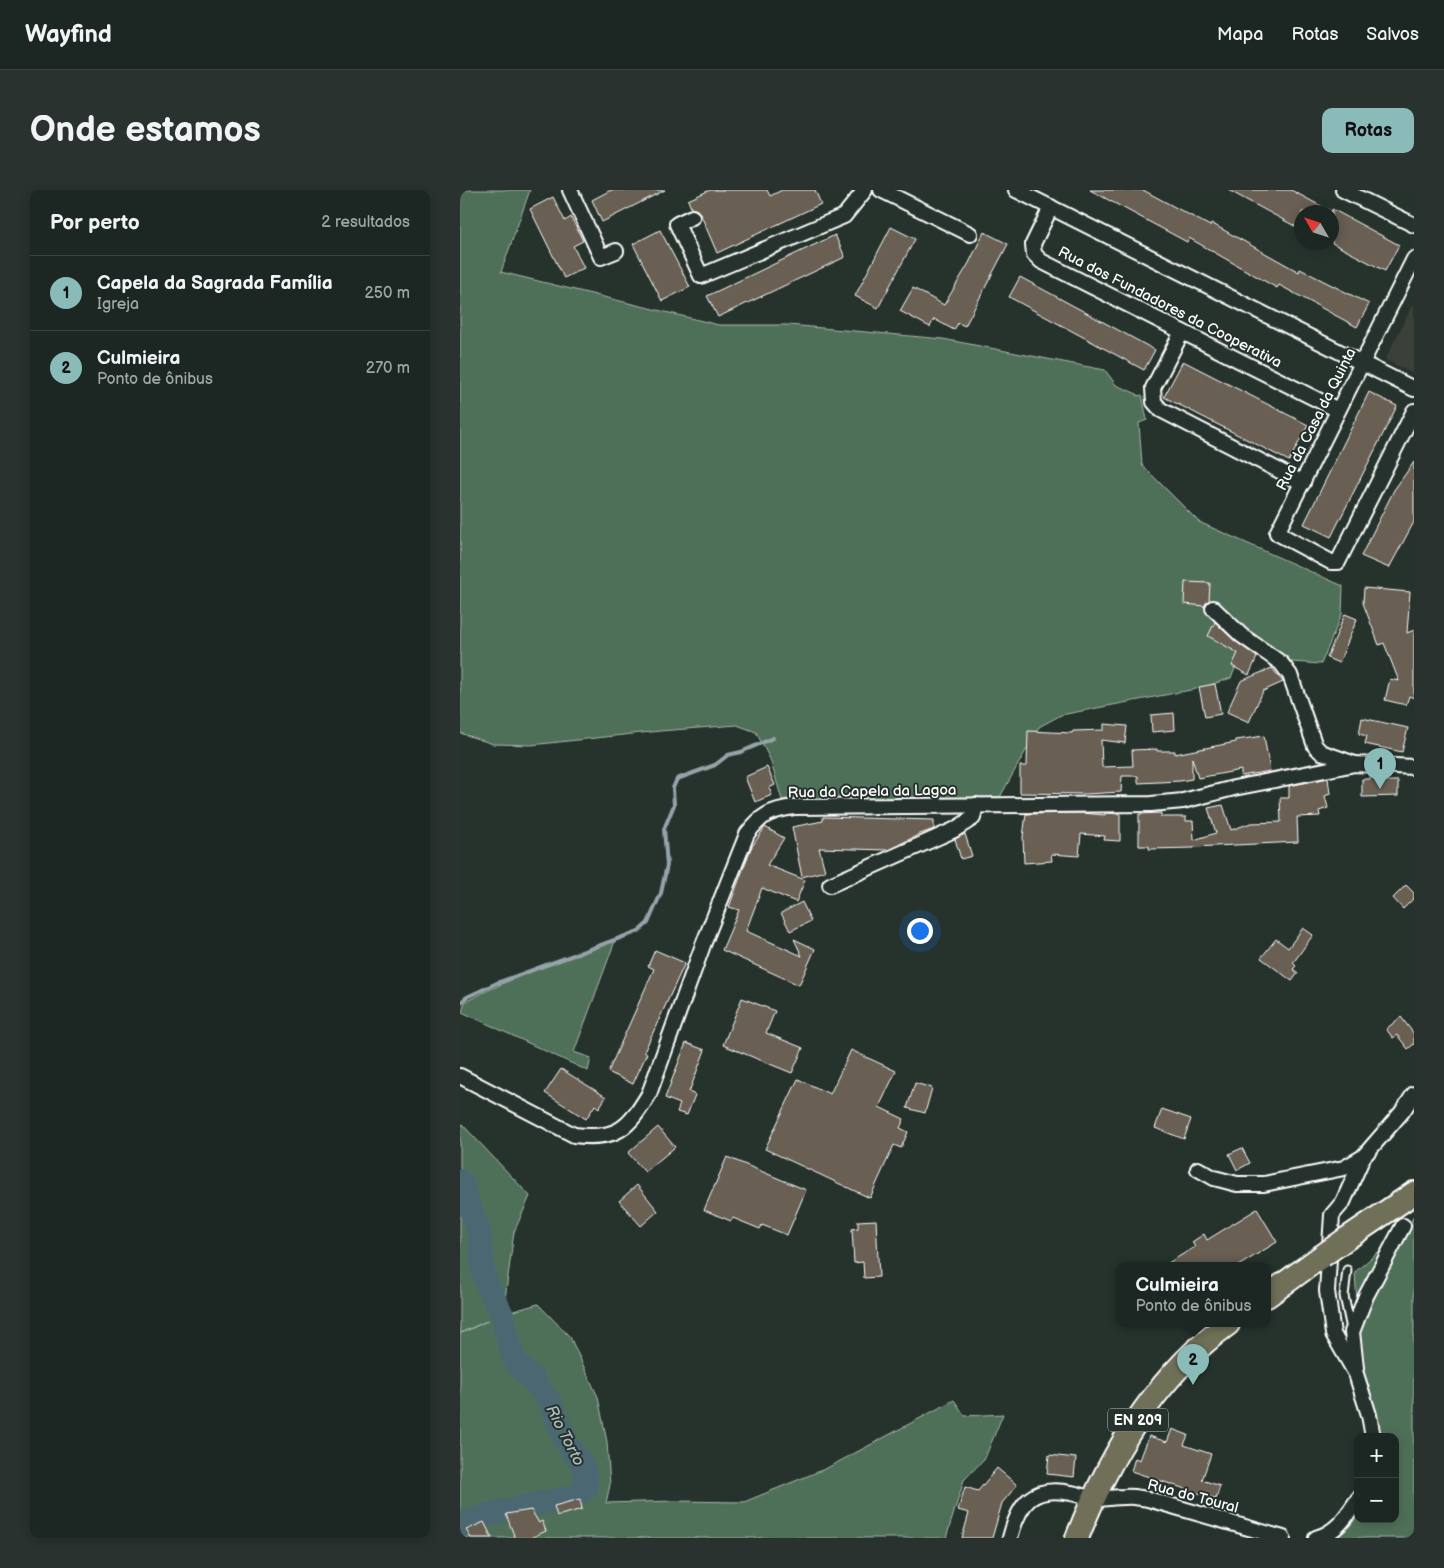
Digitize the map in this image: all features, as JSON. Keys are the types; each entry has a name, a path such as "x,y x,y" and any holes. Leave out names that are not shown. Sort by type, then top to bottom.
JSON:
{"main road":[{"path":"1271,1293 1414,1192"},
{"name":"EN 209","path":"1082,1532 1092,1499 1101,1480 1132,1427 1173,1372 1225,1327"}],"street":[{"path":"570,190 601,257 616,251"},
{"path":"692,217 677,224 700,276 844,216 865,190"},
{"path":"881,190 970,234"},
{"path":"1016,190 1414,389"},
{"path":"1344,190 1414,225"},
{"name":"Rua dos Fundadores da Cooperativa","path":"1051,207 1032,244 1034,254 1041,261 1338,410"},
{"name":"Rua da Casa da Quinta","path":"1414,259 1277,533 1331,562 1338,562 1414,411"},
{"path":"1182,332 1153,388 1154,402 1161,410 1303,483"},
{"path":"1213,608 1241,635 1281,663 1290,675 1315,746 1321,752 1355,764"},
{"name":"Rua da Capela da Lagoa","path":"460,1076 574,1135 591,1137 608,1135 623,1128 636,1115 649,1094 703,946 747,834 764,815 774,811 794,806 1151,804 1175,802 1355,764 1414,768"},
{"path":"830,885 954,830 973,818 976,805"},
{"path":"1356,1374 1333,1334 1327,1291 1332,1215 1343,1202 1363,1157 1402,1112 1414,1094"},
{"path":"1198,1168 1214,1178 1237,1184 1264,1184 1344,1168 1363,1157"},
{"path":"1372,1433 1369,1415 1356,1374 1352,1332 1366,1296 1403,1226"},
{"name":"Rua do Toural","path":"1010,1538 1013,1525 1023,1505 1038,1493 1050,1490 1062,1491 1092,1499 1127,1496 1148,1499 1283,1538"},
{"path":"1316,1538 1335,1529 1346,1518 1354,1505"}],"lane":[{"path":"1347,1270 1344,1296 1352,1332"}],"shaded area":[{"path":"1414,302 1414,374 1385,360"}],"green space":[{"path":"460,190 530,190 501,272 719,325 789,325 943,339 1105,370 1116,385 1137,394 1137,396 1142,395 1147,420 1139,423 1142,465 1199,522 1343,586 1342,614 1321,664 1291,662 1247,640 1231,678 1201,688 1061,715 1039,727 1000,797 782,800 770,759 756,732 737,725 531,745 493,744 460,733"},
{"path":"615,941 574,1052 591,1058 588,1071 462,1012 465,1002 501,984"},
{"path":"460,1122 530,1196 514,1232 503,1314 538,1304 570,1337 598,1397 607,1442 610,1485 606,1503 674,1501 744,1502 827,1468 954,1400 965,1416 1003,1414 985,1458 964,1480 946,1538 460,1538 460,1334 489,1320 460,1333"},
{"path":"1414,1216 1414,1538 1334,1538 1345,1531 1354,1521 1354,1523 1399,1523 1399,1433 1373,1433 1357,1341 1359,1335 1355,1272 1409,1225"}],"building":[{"path":"611,190 665,190 602,222 592,200"},
{"path":"710,190 767,190 770,196 782,190 815,190 821,204 717,253 700,213 691,208 688,200"},
{"path":"1090,190 1143,190 1210,226 1211,223 1299,272 1300,269 1369,304 1357,327 1279,285 1277,288 1189,238 1187,242"},
{"path":"1228,190 1291,190 1319,205 1294,205 1294,226"},
{"path":"553,197 565,221 571,217 583,241 573,246 584,268 564,278 530,209"},
{"path":"1339,213 1399,245 1385,271 1339,247"},
{"path":"891,227 915,239 878,308 855,296"},
{"path":"660,230 690,287 662,301 633,244"},
{"path":"984,232 1008,244 965,326 958,323 954,330 934,319 930,327 900,311 913,288 944,305 969,263"},
{"path":"835,235 845,257 718,317 707,296"},
{"path":"1020,277 1155,350 1144,370 1009,297"},
{"path":"1183,361 1308,425 1289,461 1164,397"},
{"path":"1369,392 1397,406 1331,537 1304,524"},
{"path":"1414,462 1414,522 1389,568 1361,556 1394,490"},
{"path":"1185,582 1210,583 1209,601 1205,606 1184,604"},
{"path":"1364,588 1410,592 1407,633 1414,630 1414,698 1409,696 1406,705 1385,700 1390,679 1399,681 1384,643 1379,645 1363,603"},
{"path":"1345,614 1357,619 1339,663 1327,658"},
{"path":"1215,622 1235,641 1257,657 1249,675 1232,666 1238,653 1208,636"},
{"path":"1272,668 1283,682 1263,691 1249,722 1227,712 1241,681"},
{"path":"1215,684 1221,714 1205,717 1199,687"},
{"path":"1174,713 1175,730 1152,732 1151,715"},
{"path":"1362,718 1408,728 1402,752 1365,744 1367,736 1359,734"},
{"path":"1104,724 1127,726 1125,743 1101,740 1102,767 1133,766 1132,750 1157,749 1157,751 1175,751 1175,754 1236,742 1236,740 1264,736 1270,771 1241,776 1241,770 1198,778 1192,758 1192,779 1138,783 1138,776 1122,776 1121,792 1086,794 1020,793 1020,766 1027,766 1028,731 1072,733 1073,731 1104,730"},
{"path":"767,767 775,785 769,788 772,795 755,802 745,777"},
{"path":"1370,774 1386,774 1386,781 1398,781 1398,796 1362,797 1362,779 1370,779"},
{"path":"1328,778 1330,794 1325,796 1328,808 1319,811 1320,816 1297,817 1298,842 1194,848 1149,849 1149,846 1139,846 1139,814 1161,813 1161,817 1186,817 1186,821 1193,821 1194,840 1216,833 1208,808 1223,805 1231,830 1251,823 1281,822 1280,798 1289,798 1289,786"},
{"path":"1026,814 1120,814 1120,841 1104,840 1105,836 1081,834 1079,856 1051,854 1052,861 1024,863 1023,837"},
{"path":"823,817 934,820 934,829 888,850 819,848 825,871 802,877 792,827 823,821"},
{"path":"765,827 784,838 767,865 805,880 796,902 762,888 746,931 802,956 794,939 815,949 799,985 722,950 739,910 729,907 751,848"},
{"path":"965,834 972,856 961,859 955,839"},
{"path":"1406,885 1414,893 1414,898 1403,909 1393,898"},
{"path":"802,902 811,921 790,931 781,913"},
{"path":"1303,928 1313,935 1293,963 1296,966 1293,969 1298,973 1292,981 1261,958 1276,939 1288,948"},
{"path":"655,950 685,963 644,1052 647,1053 633,1084 608,1072 654,969 648,966"},
{"path":"742,998 775,1011 766,1033 803,1048 792,1073 723,1045"},
{"path":"1401,1017 1414,1034 1414,1044 1408,1049 1397,1035 1393,1038 1386,1029"},
{"path":"686,1043 705,1050 689,1092 695,1095 687,1115 677,1112 680,1104 665,1098"},
{"path":"851,1050 896,1071 879,1107 904,1119 900,1128 908,1132 901,1148 894,1145 870,1198 765,1149 798,1079 830,1094"},
{"path":"561,1069 606,1097 599,1108 595,1105 586,1119 545,1093"},
{"path":"915,1083 932,1088 925,1113 907,1108"},
{"path":"1162,1109 1191,1119 1184,1139 1155,1128"},
{"path":"658,1127 675,1147 645,1172 628,1153"},
{"path":"1242,1148 1250,1163 1237,1170 1229,1154"},
{"path":"727,1157 806,1190 787,1235 762,1225 760,1229 733,1218 731,1221 704,1210"},
{"path":"637,1185 658,1211 641,1226 619,1201"},
{"path":"1257,1209 1277,1242 1244,1262 1170,1262 1195,1247 1192,1242 1204,1234 1207,1240"},
{"path":"876,1220 879,1277 864,1278 863,1262 854,1263 852,1229 858,1228 858,1221"},
{"path":"1172,1429 1188,1435 1184,1445 1211,1454 1202,1480 1220,1486 1216,1499 1131,1471 1135,1458 1140,1460 1149,1436 1167,1442"},
{"path":"1049,1455 1076,1458 1074,1477 1047,1474"},
{"path":"997,1468 1017,1485 1002,1503 992,1538 962,1538 969,1513 958,1510 965,1487 978,1491"},
{"path":"580,1499 582,1509 557,1516 554,1506"},
{"path":"531,1510 539,1523 542,1521 546,1531 530,1538 515,1538 506,1514"},
{"path":"484,1522 492,1538 471,1538 466,1530"}],"waterway":[{"path":"460,1003 467,997 497,983 639,931 648,923 661,893 667,865 664,829 674,805 673,788 677,779 715,765 728,755 741,752 773,738"},
{"name":"Rio Torto","path":"460,1181 479,1231 483,1271 502,1315 512,1353 517,1364 533,1380 550,1402 566,1442 582,1465 586,1476 586,1488 576,1496 490,1514 460,1526"}],"place":[{"name":"Capela da Sagrada Família","path":"1380,789"},
{"name":"Culmieira","path":"1193,1385"}]}
